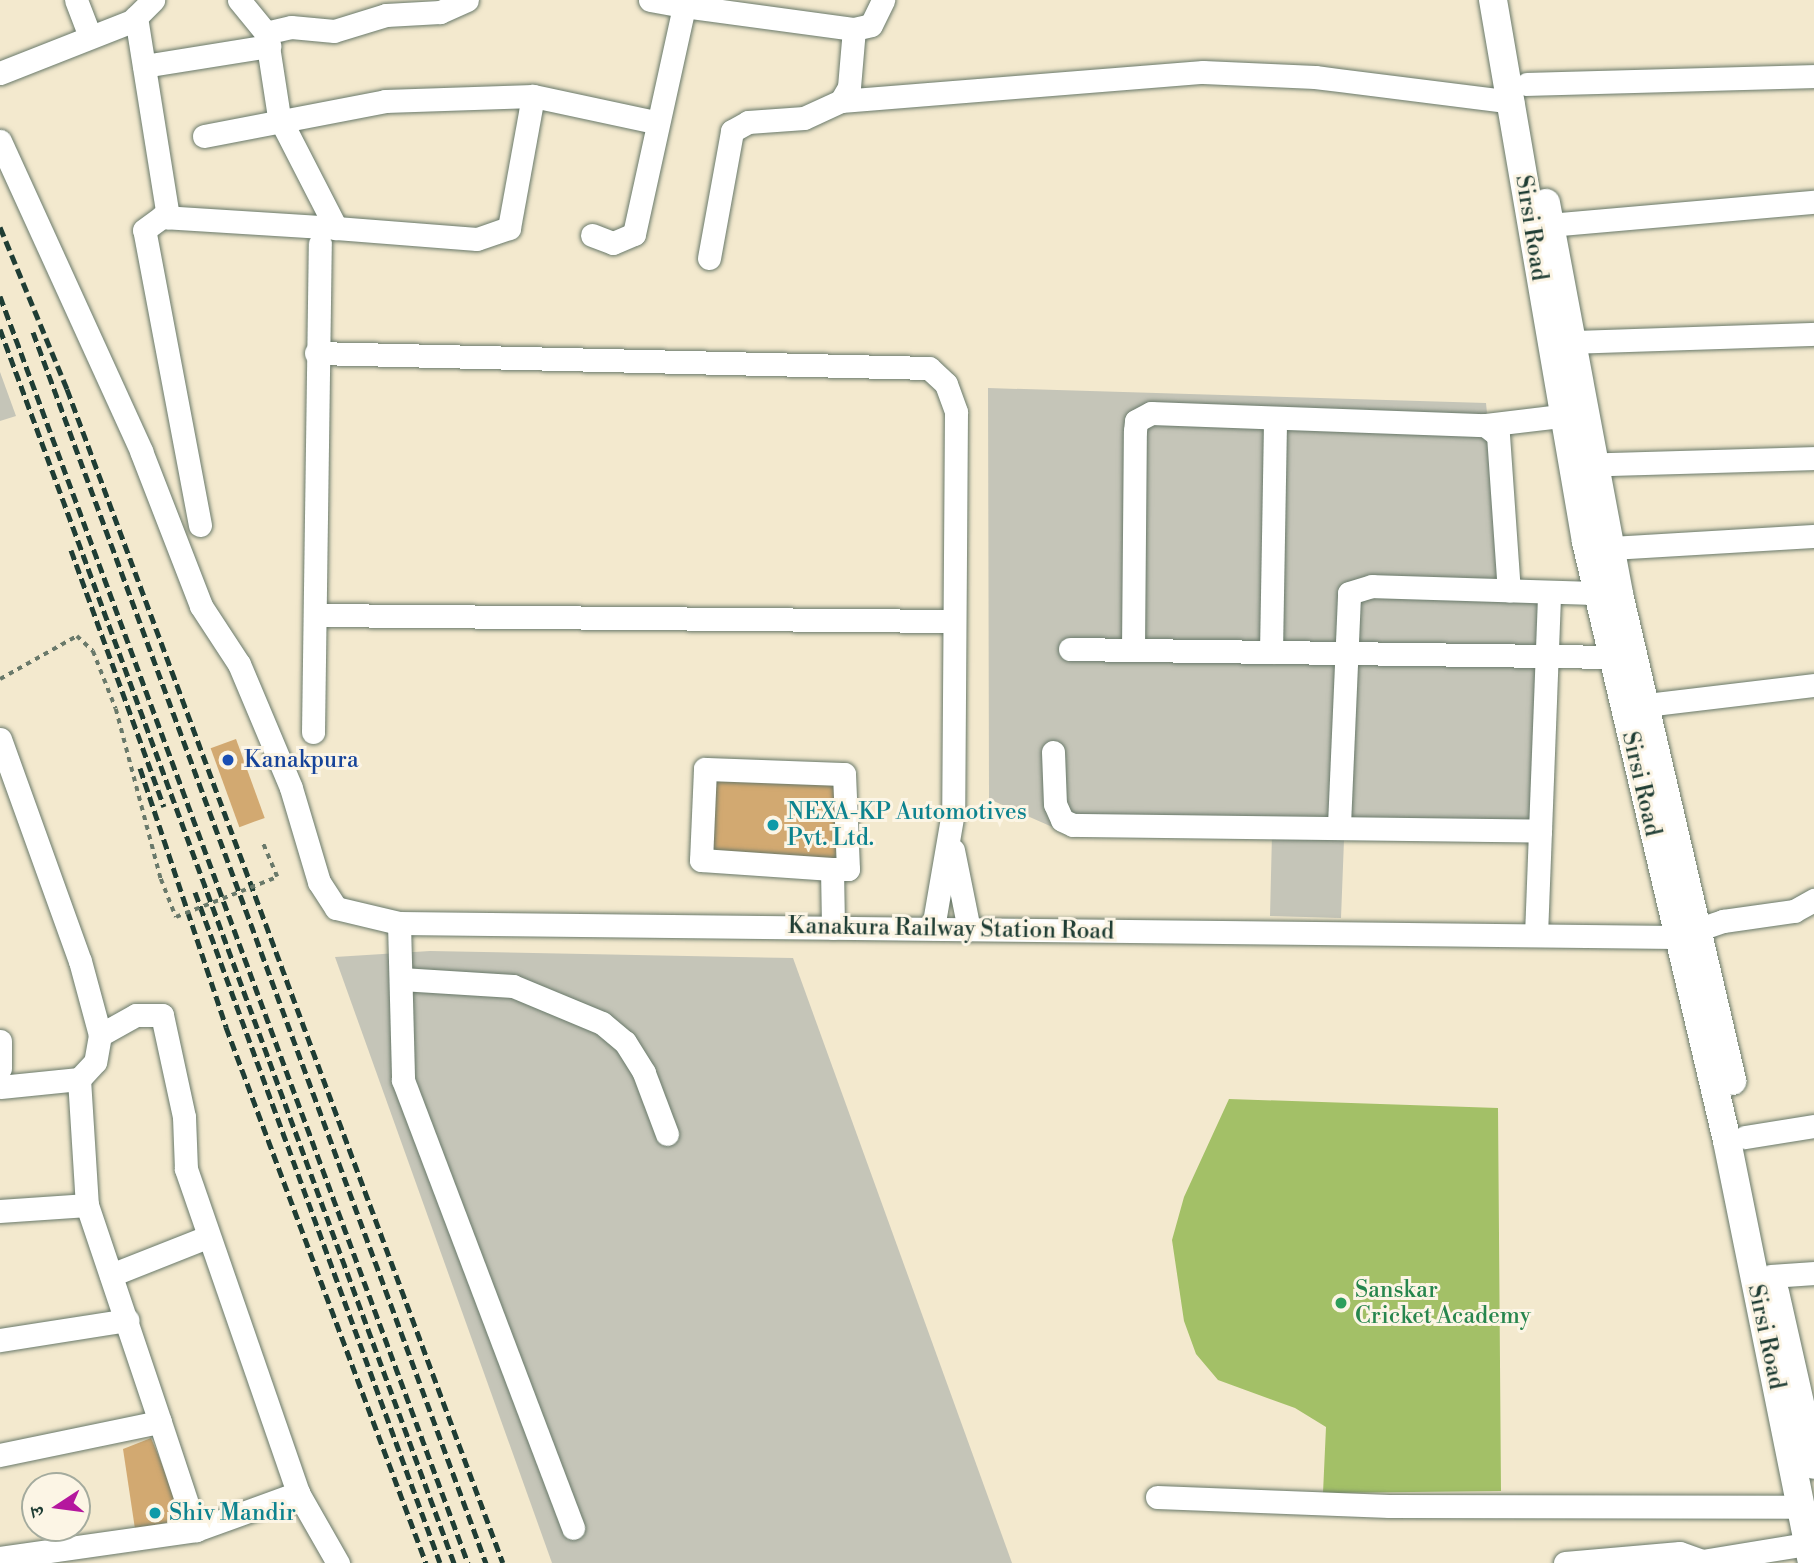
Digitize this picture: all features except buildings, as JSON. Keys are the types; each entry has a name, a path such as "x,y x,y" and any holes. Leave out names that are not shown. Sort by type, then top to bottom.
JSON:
{"main road":[{"name":"Sirsi Road","path":"1493,0 1519,93 1572,342 1583,464 1599,593 1613,657 1686,933 1745,1138 1771,1276 1814,1465"},
{"name":"Sirsi Road","path":"1512,0 1519,93 1561,416 1583,464 1610,548 1646,705 1686,933 1727,1141 1801,1412 1801,1507 1809,1545"}],"street":[{"path":"76,0 90,36"},
{"path":"0,73 136,17 153,0"},
{"path":"239,0 268,40 279,117 328,236 316,353 313,732"},
{"path":"144,66 268,40 291,27 334,31 386,15 440,12 467,0"},
{"path":"650,0 854,29 871,25 883,0"},
{"path":"592,235 613,243 635,234 655,122 684,6"},
{"path":"136,17 169,217"},
{"path":"841,101 849,87 854,29"},
{"path":"709,258 732,131 748,121 804,118 841,101 1203,72 1315,77 1519,93 1814,76"},
{"path":"204,136 279,117 442,95 533,96 655,122"},
{"path":"200,525 143,242 150,220 169,217 328,236 477,239 509,228 533,96"},
{"name":"Kanakura Railway Station Road","path":"0,141 141,451 201,606 239,664 291,788 319,882 336,908 399,923 1536,935 1686,933 1794,911 1814,900"},
{"path":"1549,225 1814,202"},
{"path":"1572,342 1814,334"},
{"path":"316,353 929,368 946,384 956,412 951,841 933,928"},
{"path":"1133,649 1136,421 1151,413 1485,425 1561,416"},
{"path":"1271,652 1275,419"},
{"path":"1485,425 1498,435 1509,591"},
{"path":"1583,464 1814,458"},
{"path":"1610,548 1814,536"},
{"path":"1339,825 1349,593 1360,587 1599,593"},
{"path":"1536,935 1549,592"},
{"path":"315,615 953,621"},
{"path":"1070,649 1613,657"},
{"path":"1646,705 1814,685"},
{"path":"0,739 80,961 100,1035 95,1062 79,1079 0,1087"},
{"path":"1053,752 1055,804 1062,820 1073,825 1339,825 1541,831"},
{"path":"705,769 844,774 848,869 832,869 701,860 705,769"},
{"path":"951,841 969,929"},
{"path":"832,869 833,928"},
{"path":"399,923 403,1080 573,1528"},
{"path":"401,979 513,986 602,1023 625,1042 644,1073 667,1134"},
{"path":"100,1035 136,1015 162,1015 184,1117 186,1169 207,1237 298,1493 338,1563"},
{"path":"0,1041 0,1068"},
{"path":"79,1079 87,1205 196,1530"},
{"path":"1745,1138 1814,1126"},
{"path":"0,1211 87,1205"},
{"path":"111,1275 207,1237"},
{"path":"1771,1276 1814,1273"},
{"path":"0,1340 127,1320"},
{"path":"0,1455 160,1422"},
{"path":"0,1558 196,1530 298,1493"},
{"path":"1157,1497 1389,1506 1801,1507"},
{"path":"1565,1563 1680,1553 1703,1562 1809,1545"}],"path":[{"path":"0,679 77,636 93,651 116,709 161,879 176,918 277,877 262,841"}],"shaded area":[{"path":"0,372 16,416 0,421"},
{"path":"988,388 1486,403 1503,579 1552,582 1541,843 1344,840 1341,918 1270,916 1272,834 1066,833 989,799"},
{"path":"430,951 793,958 1012,1563 552,1563 335,957"}],"green space":[{"name":"Sanskar Cricket Academy","path":"1229,1099 1498,1108 1501,1491 1323,1493 1326,1427 1295,1408 1218,1380 1196,1354 1184,1321 1172,1240 1184,1197"}],"railway":[{"path":"0,227 67,389 503,1563"},
{"path":"0,296 468,1563"},
{"path":"0,329 454,1563"},
{"path":"33,332 486,1563"},
{"path":"71,550 164,807"},
{"path":"140,768 226,1027 426,1563"},
{"path":"195,892 440,1563"}],"place":[{"name":"Kanakpura","path":"228,760"},
{"name":"NEXA-KP Automotives Pvt. Ltd.","path":"773,825"},
{"name":"Sanskar Cricket Academy","path":"1341,1303"},
{"name":"Shiv Mandir","path":"155,1513"}]}
